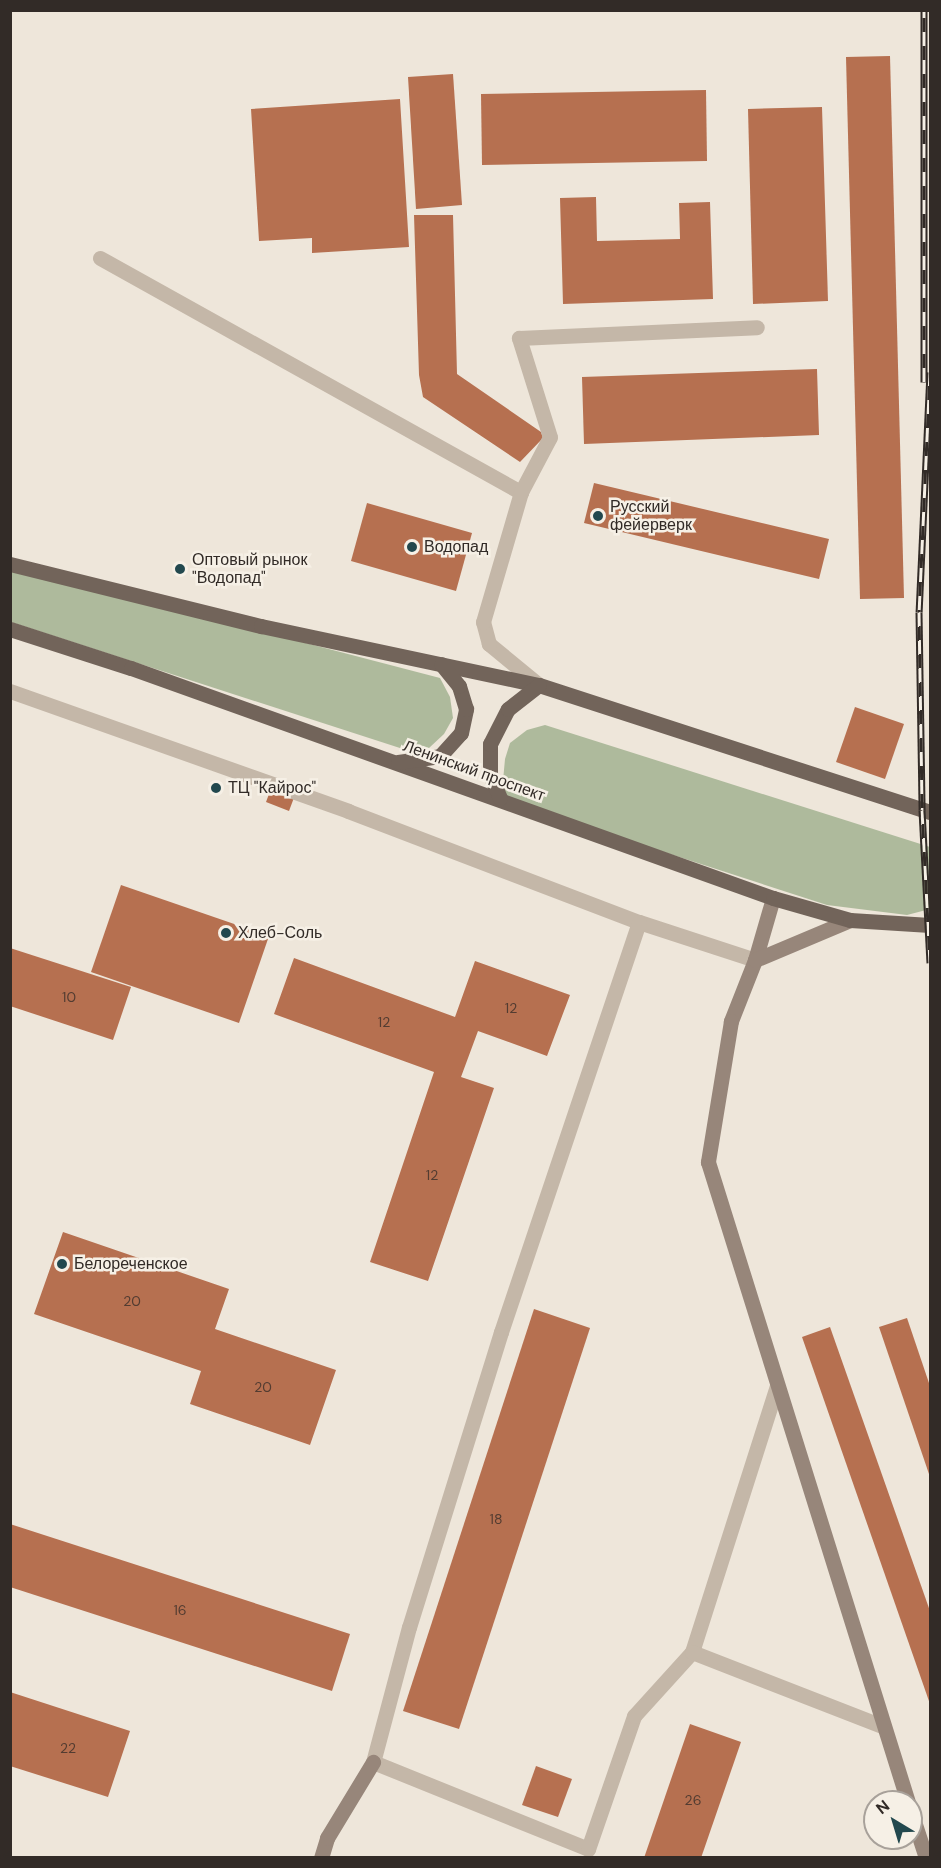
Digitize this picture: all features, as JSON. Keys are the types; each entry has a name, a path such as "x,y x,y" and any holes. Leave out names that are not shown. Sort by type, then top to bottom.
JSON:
{"main road":[{"path":"10,564 261,626 539,686 930,812"},
{"name":"Ленинский проспект","path":"10,629 500,798 773,898 850,920 930,925"},
{"path":"396,762 440,756 461,733 466,709 459,686 441,664"},
{"path":"500,798 490,776 490,744 508,709 539,686"}],"street":[{"path":"100,258 521,492"},
{"path":"539,686 489,644 483,622 521,492 550,437 519,338 758,327"},
{"path":"10,690 348,811 639,922 755,960 850,920"},
{"path":"773,898 755,960 731,1021 708,1162 904,1790"},
{"path":"321,1857 327,1838 373,1762 409,1627 501,1332 639,922"},
{"path":"373,1762 588,1849 634,1716 692,1653 777,1385"},
{"path":"692,1653 884,1727"}],"green space":[{"path":"10,566 440,678 450,697 453,718 444,734 429,748 403,749 11,622"},
{"path":"545,725 930,847 930,909 907,915 827,905 519,805 502,792 505,759 510,743 527,730"}],"building":[{"path":"890,56 904,598 860,599 846,57"},
{"path":"453,74 462,205 416,209 408,77"},
{"path":"706,90 707,161 482,165 481,94"},
{"path":"400,99 409,247 312,253 312,238 259,241 251,109"},
{"path":"822,107 828,301 753,304 748,109"},
{"path":"596,197 597,241 680,239 679,203 710,202 713,299 563,304 560,198"},
{"path":"414,215 453,215 457,374 541,432 543,438 520,462 423,397 419,375"},
{"path":"817,369 819,435 584,444 582,377"},
{"path":"594,483 829,539 819,579 584,523"},
{"name":"Водопад","path":"367,503 472,533 456,591 351,561"},
{"path":"855,707 904,724 885,779 836,762"},
{"path":"272,786 295,795 289,811 266,802"},
{"path":"121,885 269,936 239,1023 91,972"},
{"path":"10,948 131,987 113,1040 10,1006"},
{"path":"294,958 455,1017 475,961 570,995 547,1056 478,1031 461,1077 494,1088 428,1281 370,1262 434,1072 274,1014"},
{"path":"63,1232 229,1289 215,1329 336,1370 310,1445 190,1404 201,1371 34,1314"},
{"path":"534,1309 590,1328 459,1729 403,1711"},
{"path":"907,1318 930,1386 930,1477 879,1327"},
{"path":"830,1327 930,1611 930,1704 802,1337"},
{"path":"10,1524 350,1634 332,1691 10,1587"},
{"path":"10,1692 130,1731 108,1797 10,1766"},
{"path":"690,1724 741,1742 701,1858 644,1858"},
{"path":"536,1766 572,1779 558,1817 522,1805"}],"railway":[{"path":"924,10 924,382"},
{"path":"930,372 919,612 922,810 930,963"}],"place":[{"name":"Русский фейерверк","path":"598,516"},
{"name":"Водопад","path":"412,547"},
{"name":"Оптовый рынок \"Водопад\"","path":"180,569"},
{"name":"ТЦ \"Кайрос\"","path":"216,788"},
{"name":"Хлеб-Соль","path":"226,933"},
{"name":"Белореченское","path":"62,1264"}]}
